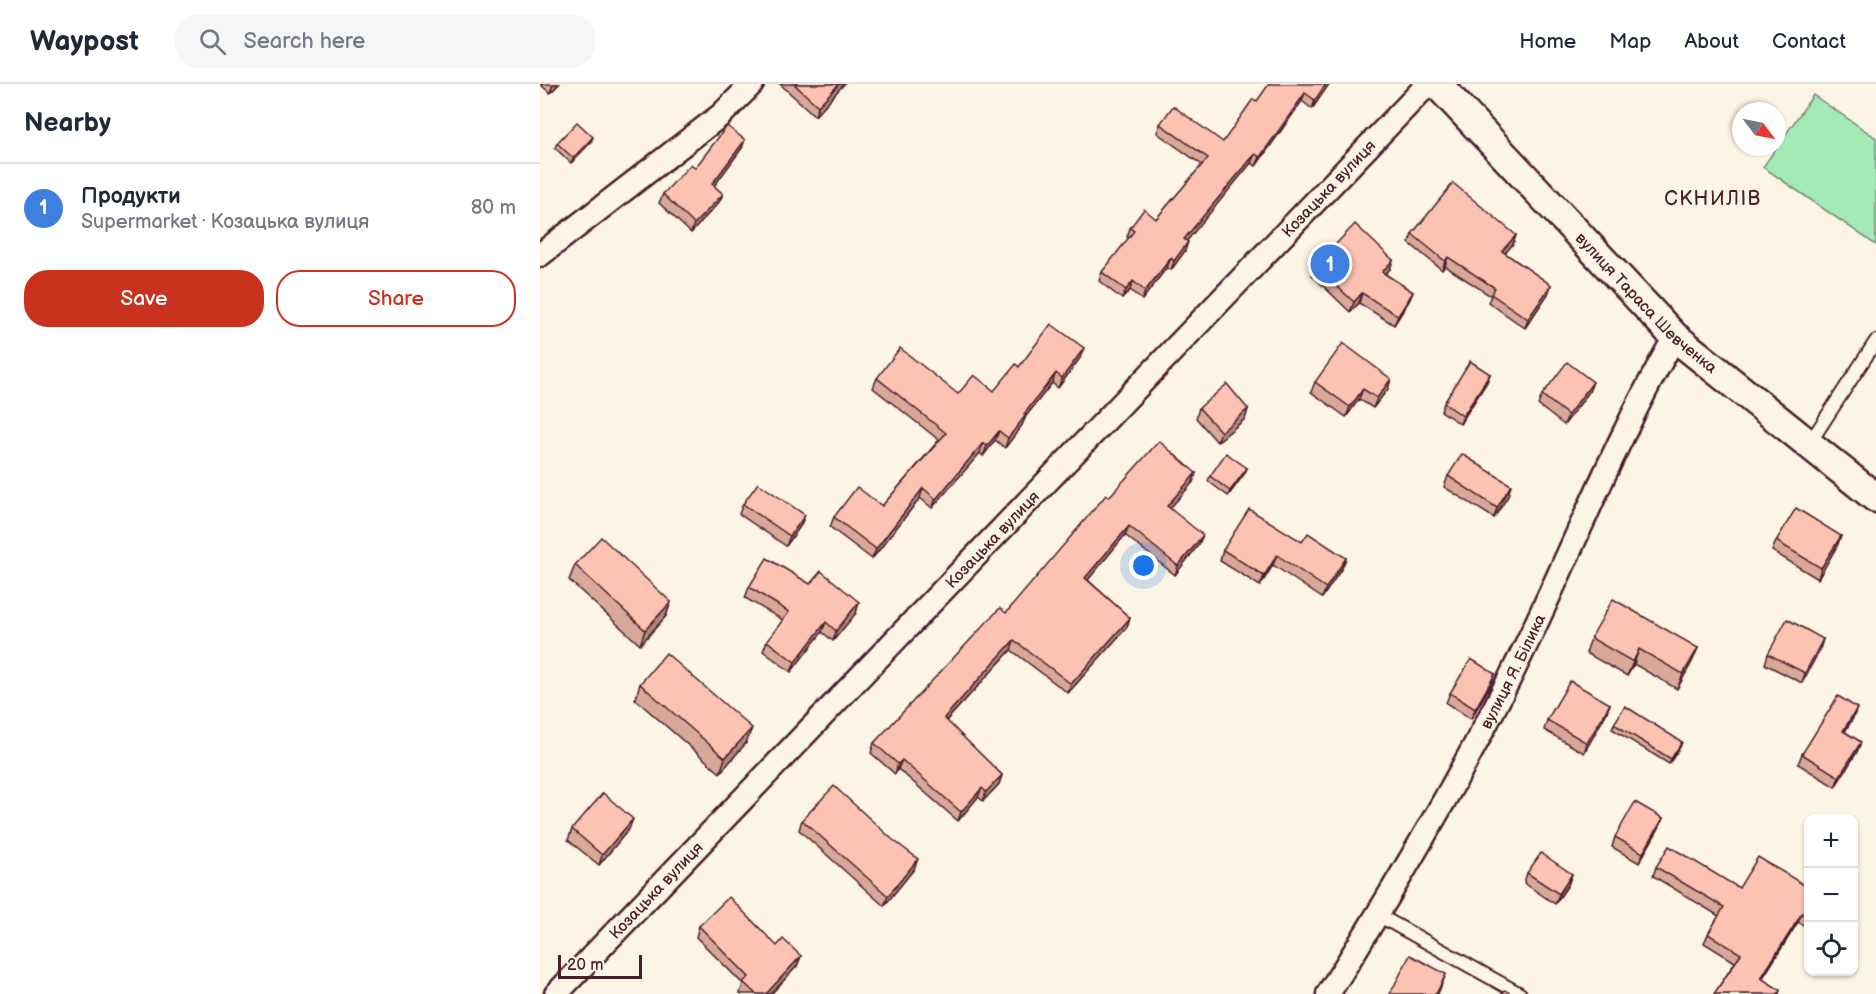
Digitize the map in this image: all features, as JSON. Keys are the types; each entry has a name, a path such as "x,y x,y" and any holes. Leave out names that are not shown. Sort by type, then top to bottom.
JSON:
{"street":[{"path":"540,255 721,116 752,84"},
{"name":"Козацька вулиця","path":"556,994 1428,84"},
{"name":"вулиця Тараса Шевченка","path":"1437,84 1676,337 1876,498"},
{"name":"вулиця Я. Білика","path":"1328,994 1402,877 1524,649 1646,388 1676,337"}],"lane":[{"path":"1809,444 1876,340"},
{"path":"1378,915 1520,994"}],"green space":[{"path":"1813,95 1876,138 1876,245 1763,167 1771,156 1786,156 1786,134"}],"building":[{"path":"794,84 839,84 818,106"},
{"path":"1269,84 1326,84 1315,100 1305,93 1260,157 1255,154 1184,239 1188,242 1174,261 1171,258 1145,291 1133,281 1126,290 1102,272 1134,231 1130,228 1144,209 1156,219 1208,158 1160,124 1173,106 1223,142 1253,99 1257,101"},
{"path":"577,122 593,137 573,158 557,143"},
{"path":"727,126 745,140 712,184 723,194 694,224 663,194 691,164 695,168"},
{"path":"1453,183 1516,235 1502,251 1551,285 1528,319 1491,294 1495,288 1448,257 1445,261 1412,234"},
{"path":"1355,224 1393,260 1382,272 1413,292 1398,316 1362,293 1354,302 1315,266"},
{"path":"1051,324 1084,348 1062,378 1056,373 1008,438 999,431 987,446 983,443 936,499 923,488 876,549 834,517 857,487 882,506 946,433 877,378 900,348 958,394 974,375 994,391 1016,364 1019,367"},
{"path":"1343,343 1391,379 1377,398 1363,389 1350,407 1315,382"},
{"path":"1470,361 1490,374 1463,416 1444,403"},
{"path":"1567,362 1593,382 1568,415 1542,395"},
{"path":"1227,384 1248,409 1221,432 1199,408"},
{"path":"1159,441 1196,473 1167,506 1203,535 1178,566 1129,526 1085,578 1130,618 1071,684 1014,640 944,718 1002,775 986,792 982,788 961,812 902,760 898,764 874,743 1000,608 1006,613 1106,495 1109,497"},
{"path":"1226,453 1247,468 1230,491 1210,476"},
{"path":"1462,454 1511,485 1497,508 1448,476"},
{"path":"758,483 805,515 790,536 743,504"},
{"path":"1796,508 1841,536 1821,568 1776,541"},
{"path":"1249,509 1302,542 1308,533 1346,558 1326,588 1277,555 1264,576 1223,550"},
{"path":"601,537 671,602 645,630 575,565"},
{"path":"767,558 810,584 821,571 859,602 836,631 826,622 795,662 767,641 789,612 749,587"},
{"path":"1613,599 1698,648 1683,674 1639,649 1633,662 1591,638"},
{"path":"1787,619 1823,639 1805,673 1768,654"},
{"path":"666,653 752,728 725,758 640,684"},
{"path":"1471,659 1495,674 1475,709 1450,693"},
{"path":"1570,681 1610,704 1587,743 1547,720"},
{"path":"1838,696 1857,708 1843,731 1861,742 1839,777 1802,754"},
{"path":"1625,706 1682,742 1671,759 1614,724"},
{"path":"834,786 892,839 918,859 888,896 802,820"},
{"path":"603,793 633,819 602,855 572,829"},
{"path":"1635,802 1663,818 1643,853 1615,837"},
{"path":"1669,846 1739,888 1758,857 1804,885 1804,914 1802,913 1761,978 1780,990 1778,994 1714,994 1741,954 1708,934 1724,907 1656,867"},
{"path":"1541,853 1572,874 1559,894 1527,873"},
{"path":"729,897 777,946 783,939 801,956 766,994 756,994 743,982 749,977 699,926"},
{"path":"1410,955 1446,974 1436,994 1390,994"}],"place":[{"name":"Продукти","path":"1330,264"}],"district":[{"name":"СКНИЛІВ","path":"1713,198"}]}
